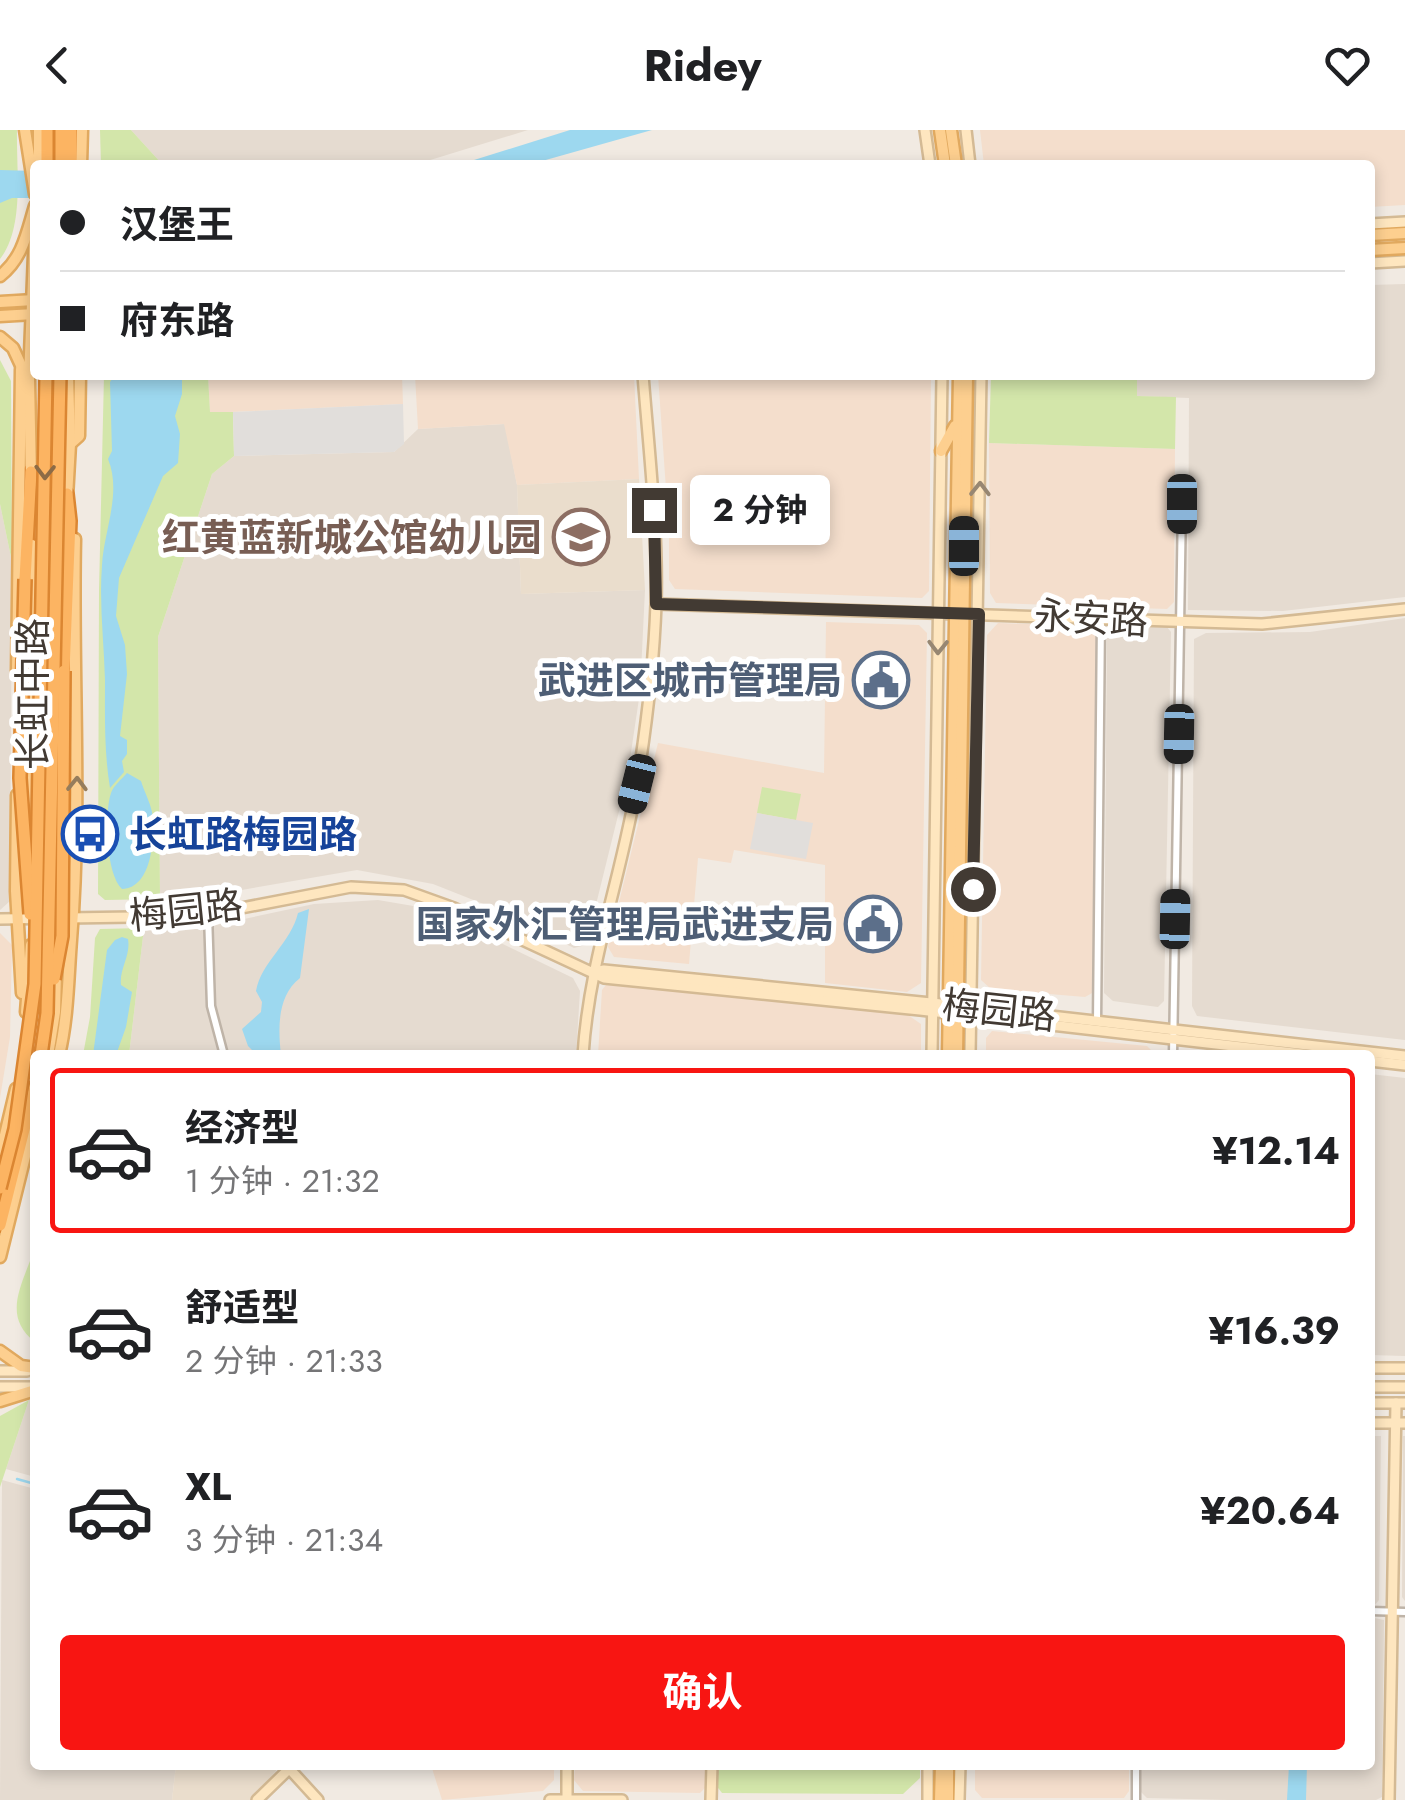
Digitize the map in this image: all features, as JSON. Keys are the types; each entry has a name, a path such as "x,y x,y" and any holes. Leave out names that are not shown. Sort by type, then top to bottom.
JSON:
{"highway":[{"path":"43,130 46,160"},
{"path":"61,160 66,130"},
{"path":"66,130 70,160"},
{"path":"0,1188 15,1129 36,984 46,380"},
{"path":"44,1050 60,380"},
{"path":"31,472 20,778 36,984"},
{"path":"47,1012 62,936 64,670 70,522 67,494"},
{"path":"0,1225 30,1106"}],"main road":[{"path":"25,130 32,160"},
{"path":"36,160 43,130"},
{"path":"81,160 82,130"},
{"path":"940,130 944,160"},
{"path":"951,130 955,160"},
{"path":"0,276 21,252 30,222"},
{"path":"1375,235 1405,234"},
{"path":"1375,250 1405,248"},
{"path":"0,302 30,300"},
{"path":"0,316 30,314"},
{"path":"0,338 13,348 25,374 18,519 18,920 24,1037"},
{"name":"长虹中路","path":"0,1156 24,1037 32,920 31,472 25,374 30,341"},
{"name":"长虹中路","path":"45,1050 55,1012 60,643 70,444 68,380"},
{"path":"70,444 80,436 80,380"},
{"path":"958,380 960,613"},
{"path":"949,1050 953,1010 966,380"},
{"path":"941,451 958,421"},
{"path":"60,1050 73,919 78,678 75,525 67,494"},
{"path":"953,1010 957,1050"},
{"path":"0,1257 30,1135"},
{"path":"13,1200 30,1149"},
{"path":"0,1351 30,1368"},
{"path":"0,1400 30,1391"},
{"path":"944,1770 944,1800"}],"street":[{"path":"925,130 929,160"},
{"path":"966,130 969,160"},
{"path":"1375,224 1405,222"},
{"path":"1375,263 1405,262"},
{"path":"583,1050 592,973 637,784 646,726 656,604 654,506 643,380"},
{"path":"932,1050 942,380"},
{"path":"970,1050 981,380"},
{"path":"1173,1050 1182,504"},
{"name":"永安路","path":"656,604 1181,622 1301,622 1405,609"},
{"path":"1097,1022 1101,618"},
{"name":"梅园路","path":"0,919 208,914 350,887 404,890 454,908 592,973 604,970 953,1010 1097,1022 1276,1050"},
{"path":"208,914 212,1006 223,1050"},
{"name":"梅园路","path":"971,1011 1339,1050"},
{"name":"梅园路","path":"1375,1053 1405,1056"},
{"path":"1375,1062 1405,1065"},
{"path":"1375,1368 1405,1368"},
{"path":"0,1370 30,1369"},
{"path":"1375,1386 1405,1387"},
{"path":"0,1387 30,1389"},
{"path":"1375,1403 1401,1403 1389,1800"},
{"path":"1375,1422 1400,1423"},
{"path":"1375,1612 1405,1612"},
{"path":"257,1800 285,1770"},
{"path":"292,1770 318,1800"},
{"path":"567,1770 567,1799"},
{"path":"711,1800 712,1770"},
{"path":"928,1770 928,1800"},
{"path":"959,1800 960,1770"},
{"path":"1136,1770 1136,1800"},
{"path":"550,1800 622,1800"}],"shaded area":[{"path":"131,130 528,130 430,160 158,160"},
{"path":"980,130 1405,130 1405,205 1375,207 1375,160 983,160"},
{"path":"1405,284 1405,597 1283,611 1188,610 1189,398 1137,396 1137,380 1375,380 1375,285"},
{"path":"208,380 402,380 403,404 210,413"},
{"path":"415,380 634,380 639,479 517,485 504,424 418,429"},
{"path":"658,380 931,380 929,591 922,598 675,589 669,580"},
{"path":"403,404 404,444 394,452 234,456 233,412"},
{"path":"505,424 517,485 521,594 645,590 640,692 627,779 586,945 574,948 433,884 357,870 160,904 158,637 212,474 234,456 394,452 418,429"},
{"path":"989,443 1175,449 1174,602 1167,609 996,603 990,593"},
{"name":"红黄蓝新城公馆幼儿园","path":"639,479 645,590 521,594 517,485"},
{"path":"0,504 12,562 10,901 0,910"},
{"path":"1405,618 1405,1040 1197,1016 1192,1006 1194,639 1206,633 1310,632"},
{"path":"826,622 919,625 927,633 921,983 907,992 825,983 825,865 734,850 731,863 698,858 689,964 614,957 608,947 658,743 824,773"},
{"path":"998,623 1090,626 1096,632 1094,992 1085,997 991,989 981,980 987,635"},
{"path":"1114,625 1166,626 1171,632 1164,1001 1158,1007 1113,1001 1104,993 1107,632"},
{"path":"757,813 813,823 806,859 750,849"},
{"path":"378,900 431,909 573,978 580,991 576,1050 130,1050 144,928 197,929 314,904"},
{"path":"0,933 12,945 10,1037 0,1098"},
{"path":"609,981 908,1015 921,1024 921,1050 598,1050 602,990"},
{"path":"992,1031 1147,1046 1151,1050 986,1050 986,1038"},
{"path":"1375,1075 1405,1078 1405,1356 1375,1355"},
{"path":"29,1400 30,1400 30,1476 6,1469"},
{"path":"1375,1436 1381,1436 1379,1600 1375,1605"},
{"path":"1405,1436 1405,1601 1402,1597"},
{"path":"2,1480 30,1488 30,1770 175,1770 172,1800 0,1800"},
{"path":"1375,1618 1384,1620 1382,1797 1228,1800 1147,1798 1141,1792 1141,1770 1375,1770"},
{"path":"175,1770 276,1770 250,1800 172,1800"},
{"path":"433,1770 554,1770 554,1780 543,1791 442,1800"},
{"path":"575,1770 709,1770 708,1785 700,1793 583,1791 574,1780"},
{"path":"975,1770 1129,1770 1129,1791 1124,1798 982,1798 975,1790"}],"green space":[{"path":"0,130 17,130 18,180 13,231 0,259"},
{"path":"100,130 131,130 158,160 101,160"},
{"path":"0,360 11,381 12,562 0,504"},
{"path":"104,380 208,380 210,412 233,412 234,456 212,474 158,637 160,899 105,900 98,894"},
{"path":"991,380 1137,380 1137,396 1176,397 1175,449 989,443"},
{"path":"762,787 801,794 796,820 757,813"},
{"path":"144,928 130,1050 84,1050 95,938 100,929"},
{"path":"30,1261 30,1337 19,1321 21,1285"},
{"path":"29,1400 0,1487 0,1416"},
{"path":"716,1770 920,1770 920,1778 903,1794 722,1793 715,1784"}],"water":[{"path":"570,130 652,130 546,160 474,160"},
{"path":"0,170 30,171 30,198 0,203"},
{"path":"182,380 175,416 180,434 178,463 163,476 119,578 116,616 125,645 127,674 120,736 127,740 127,754 122,761 124,772 110,788 101,580 113,498 108,459 112,451 110,382"},
{"path":"127,773 141,781 152,812 153,834 146,871 132,886 122,889 110,858 108,815 112,790"},
{"path":"309,909 300,978 283,1003 281,1050 252,1050 242,1029 261,1012 262,1002 256,991 259,981 298,913"},
{"path":"128,939 121,985 132,992 126,1027 118,1050 94,1050 107,950 115,940"},
{"path":"1289,1770 1307,1770 1306,1800 1287,1800"}],"waterway":[{"path":"17,1479 30,1483"}],"place":[{"name":"红黄蓝新城公馆幼儿园","path":"581,537"},
{"name":"武进区城市管理局","path":"881,680"},
{"name":"长虹路梅园路","path":"90,834"},
{"name":"国家外汇管理局武进支局","path":"873,924"}],"route":[{"path":"654,510 656,604 979,614 973,889"}]}
